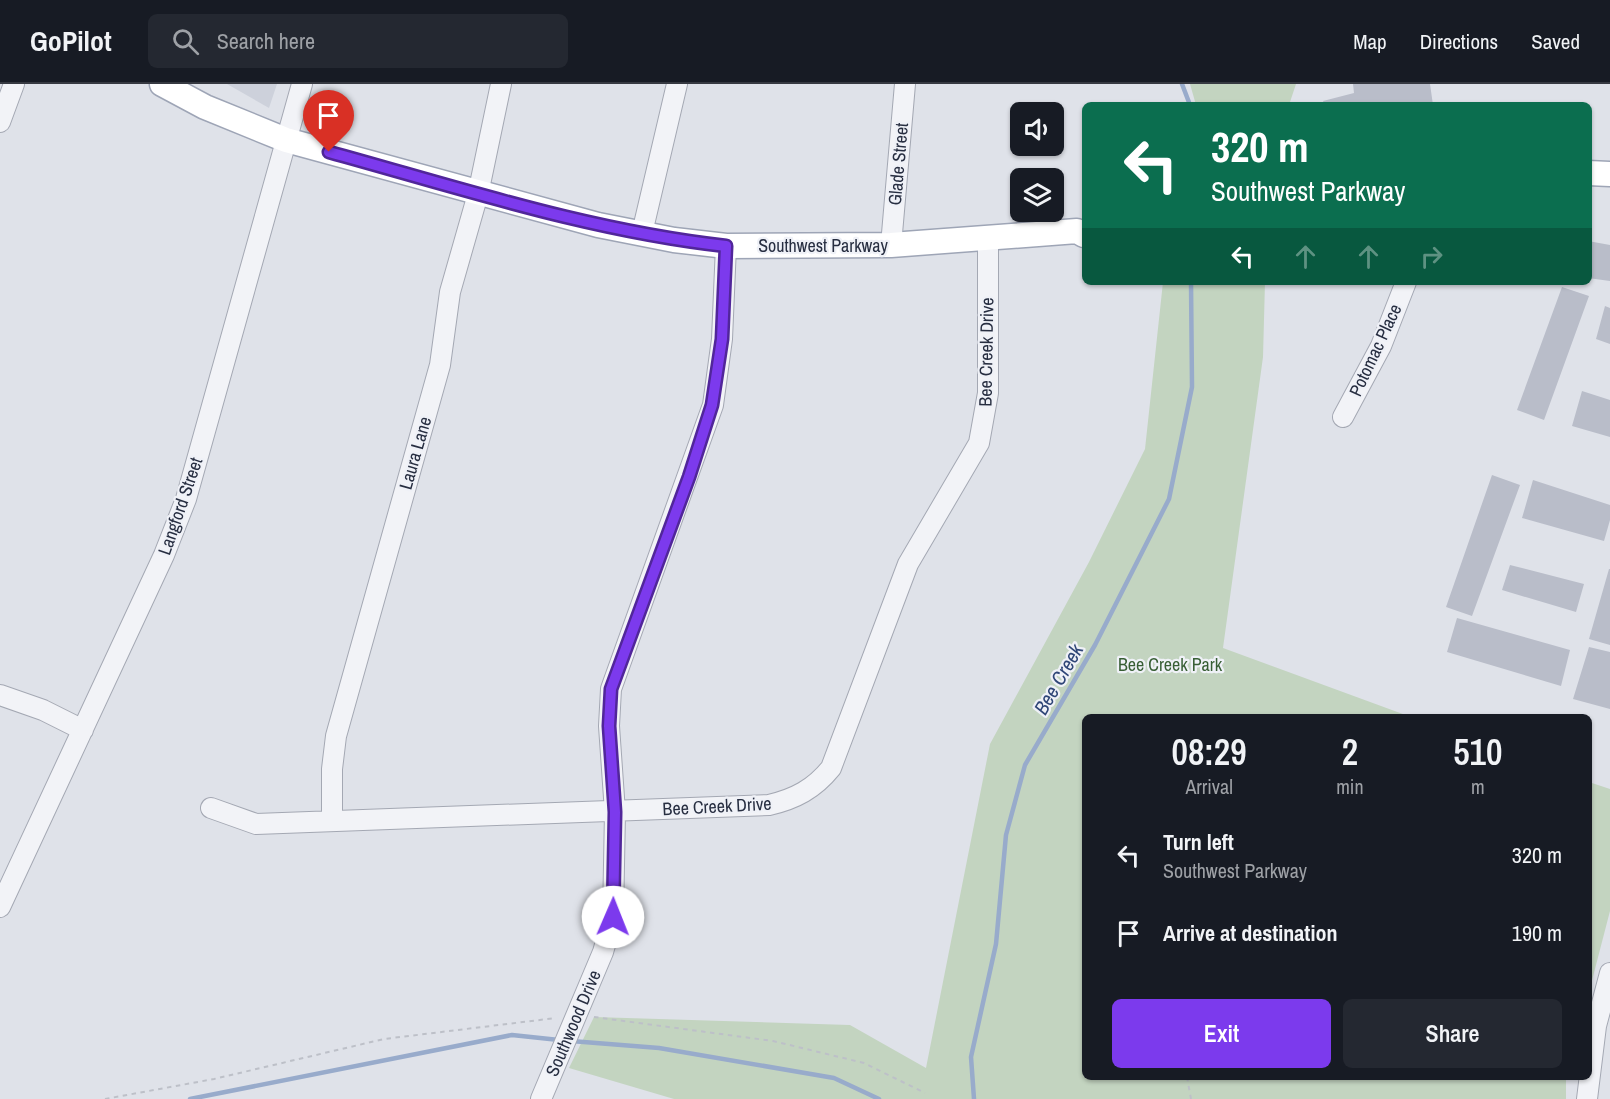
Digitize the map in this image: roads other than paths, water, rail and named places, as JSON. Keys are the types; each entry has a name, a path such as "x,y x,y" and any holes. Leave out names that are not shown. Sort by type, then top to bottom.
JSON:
{"main road":[{"name":"Southwest Parkway","path":"162,84 205,107 286,140 478,194 642,233 726,246 891,245 987,240 1082,230"},
{"path":"1592,173 1610,174"}],"street":[{"path":"0,122 14,84"},
{"name":"Langford Street","path":"0,907 164,555 186,499 302,84"},
{"name":"Laura Lane","path":"332,821 332,769 336,736 440,365 450,292 478,194 501,84"},
{"path":"642,233 676,84"},
{"name":"Glade Street","path":"891,245 906,84"},
{"name":"Bee Creek Drive","path":"211,808 256,824 615,812 769,805 790,800 821,781 831,768 908,564 979,442 984,426 988,393 987,240"},
{"name":"Southwood Drive","path":"541,1099 554,1067 585,1016 613,917 615,812 609,726 611,689 689,477 712,405 722,339 726,246"},
{"name":"Potomac Place","path":"1343,417 1382,346 1405,285"},
{"path":"0,695 43,710 83,730"},
{"path":"1592,1058 1596,1026 1610,973"},
{"path":"1587,1099 1589,1080"}],"waterway":[{"name":"Bee Creek","path":"1182,84 1189,102"},
{"name":"Bee Creek","path":"974,1099 971,1057 996,944 1006,835 1025,765 1095,645 1169,499 1192,387 1191,285"},
{"path":"190,1099 512,1035 559,1040"},
{"path":"571,1041 659,1048 834,1078 879,1099"}],"park label":[{"name":"Bee Creek Park","path":"1170,664"}]}
